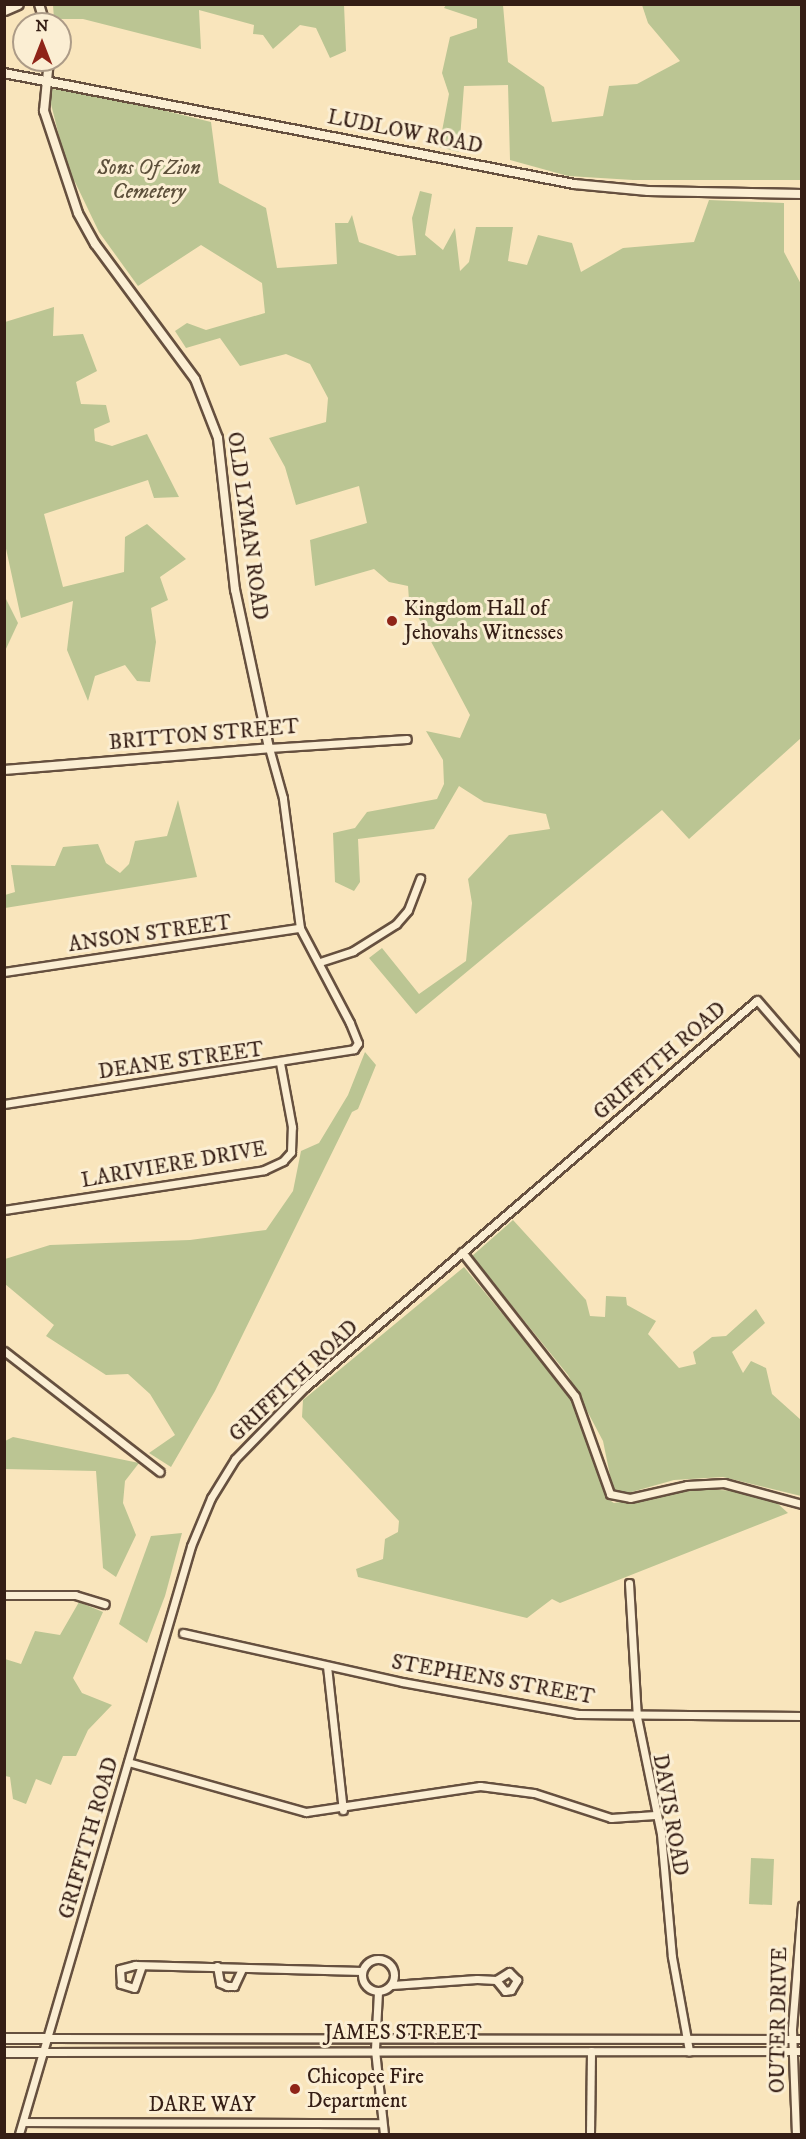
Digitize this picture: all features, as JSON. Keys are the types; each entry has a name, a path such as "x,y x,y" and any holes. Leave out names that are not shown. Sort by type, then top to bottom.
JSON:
{"main road":[{"path":"4,10 18,4"},
{"name":"JAMES STREET","path":"4,2038 47,2038"},
{"name":"JAMES STREET","path":"4,2052 43,2052"}],"street":[{"name":"OLD LYMAN ROAD","path":"48,72 44,111 78,213 94,244 195,379 218,438 235,590 269,748 283,798 300,928 320,962 358,1042"},
{"name":"LUDLOW ROAD","path":"4,73 48,78 574,184 648,191 801,194"},
{"name":"BRITTON STREET","path":"4,770 407,738"},
{"path":"320,962 353,951 396,924 408,910 420,878"},
{"name":"ANSON STREET","path":"4,972 300,928"},
{"name":"GRIFFITH ROAD","path":"19,2134 191,1546 226,1471 272,1417 757,1000 801,1052"},
{"name":"DEANE STREET","path":"4,1104 338,1054 358,1042"},
{"name":"LARIVIERE DRIVE","path":"4,1210 264,1170 283,1161 291,1152 292,1127 280,1063"},
{"path":"462,1252 575,1395 610,1494 627,1498 681,1486 724,1483 801,1504"},
{"path":"4,1351 160,1472"},
{"name":"DAVIS ROAD","path":"629,1583 637,1717 655,1815 672,1957 689,2039 689,2051"},
{"path":"4,1595 75,1595 105,1604"},
{"name":"STEPHENS STREET","path":"183,1633 327,1666 534,1708 637,1717 801,1716"},
{"path":"327,1666 343,1810"},
{"path":"128,1762 291,1810 343,1810 438,1789 480,1786 534,1793 611,1818 655,1815"},
{"name":"OUTER DRIVE","path":"796,2134 792,2039 801,1905"},
{"path":"141,1968 217,1966 242,1969 362,1971 376,1959 388,1962 395,1972 392,1985"},
{"path":"217,1966 220,1983 227,1986 234,1986 242,1969"},
{"path":"362,1971 363,1981 378,1992"},
{"path":"378,1992 392,1985 496,1980"},
{"path":"378,1992 375,2050 384,2134"},
{"name":"JAMES STREET","path":"47,2038 801,2039"},
{"path":"590,2134 591,2051"},
{"name":"JAMES STREET","path":"43,2052 801,2051"},
{"name":"DARE WAY","path":"23,2122 382,2123"}],"green space":[{"path":"53,5 344,5 346,51 330,58 316,28 300,25 273,49 263,35 253,34 254,25 199,10 201,49 83,19 72,19 72,12 54,12"},
{"path":"446,5 503,5 508,62 544,87 552,122 603,116 609,86 637,84 680,61 648,23 642,5 801,5 801,180 633,180 568,176 510,160 508,85 464,86 459,152 439,147 449,94 442,73 450,37 477,28 477,19 444,8"},
{"name":"Sons Of Zion Cemetery","path":"61,85 211,122 219,183 266,208 277,268 337,264 335,223 348,223 352,215 359,242 398,256 416,255 412,218 420,191 432,194 425,235 443,250 455,228 460,271 469,262 476,227 513,227 508,261 527,265 538,235 572,243 581,272 623,248 694,242 709,200 784,203 784,252 802,286 801,738 689,839 662,810 416,1014 369,958 382,948 419,994 466,961 472,903 468,879 509,835 550,829 546,814 484,802 459,786 434,829 358,839 360,882 354,891 335,882 333,833 355,828 367,812 437,799 444,784 443,760 426,731 460,738 470,715 409,600 408,586 389,582 374,569 315,586 310,540 367,523 359,486 296,505 285,467 269,438 326,422 328,398 310,364 286,354 240,366 220,338 186,348 175,331 187,323 206,330 265,313 262,283 201,245 138,286 99,232 75,182 70,180 50,100 52,89 61,90"},
{"path":"54,307 53,336 83,334 97,371 76,382 81,404 106,405 110,422 94,429 95,441 112,446 147,434 179,497 154,498 148,480 44,514 63,587 124,572 125,537 147,524 186,559 160,577 168,600 151,608 156,642 150,682 137,681 125,665 95,676 88,701 67,650 73,601 21,618 5,544 5,322"},
{"path":"5,597 18,623 5,651"},
{"path":"178,800 197,877 5,908 5,895 15,892 11,865 55,866 63,847 98,844 106,863 120,873 129,864 135,841 167,836"},
{"path":"365,1052 376,1065 358,1109 352,1112 215,1391 171,1467 149,1453 175,1435 150,1394 128,1374 106,1375 46,1336 54,1325 5,1284 5,1259 50,1245 190,1240 266,1230 293,1191 301,1151 319,1143 348,1095"},
{"path":"513,1220 586,1300 590,1316 605,1317 606,1296 626,1297 627,1305 656,1321 648,1334 679,1368 696,1364 693,1352 712,1337 726,1336 756,1309 765,1323 732,1352 743,1373 751,1361 766,1368 772,1394 801,1420 801,1496 723,1477 674,1480 621,1495 613,1490 603,1441 568,1375 472,1256"},
{"path":"464,1267 578,1406 606,1498 614,1503 701,1489 738,1491 777,1503 788,1513 560,1603 552,1599 527,1618 358,1577 356,1569 383,1559 385,1539 398,1532 399,1521 302,1417 303,1400"},
{"path":"13,1437 139,1463 125,1481 123,1503 136,1535 116,1577 103,1568 96,1471 5,1469 5,1441"},
{"path":"182,1533 165,1596 147,1643 119,1624 151,1536"},
{"path":"79,1602 103,1612 73,1678 82,1693 112,1705 88,1730 76,1756 63,1756 51,1785 36,1779 26,1804 13,1799 10,1777 5,1776 5,1659 21,1664 35,1631 60,1635"},
{"path":"751,1858 774,1859 772,1905 749,1904"}],"place":[{"name":"Kingdom Hall of Jehovahs Witnesses","path":"392,621"},
{"name":"Chicopee Fire Department","path":"295,2089"}]}
